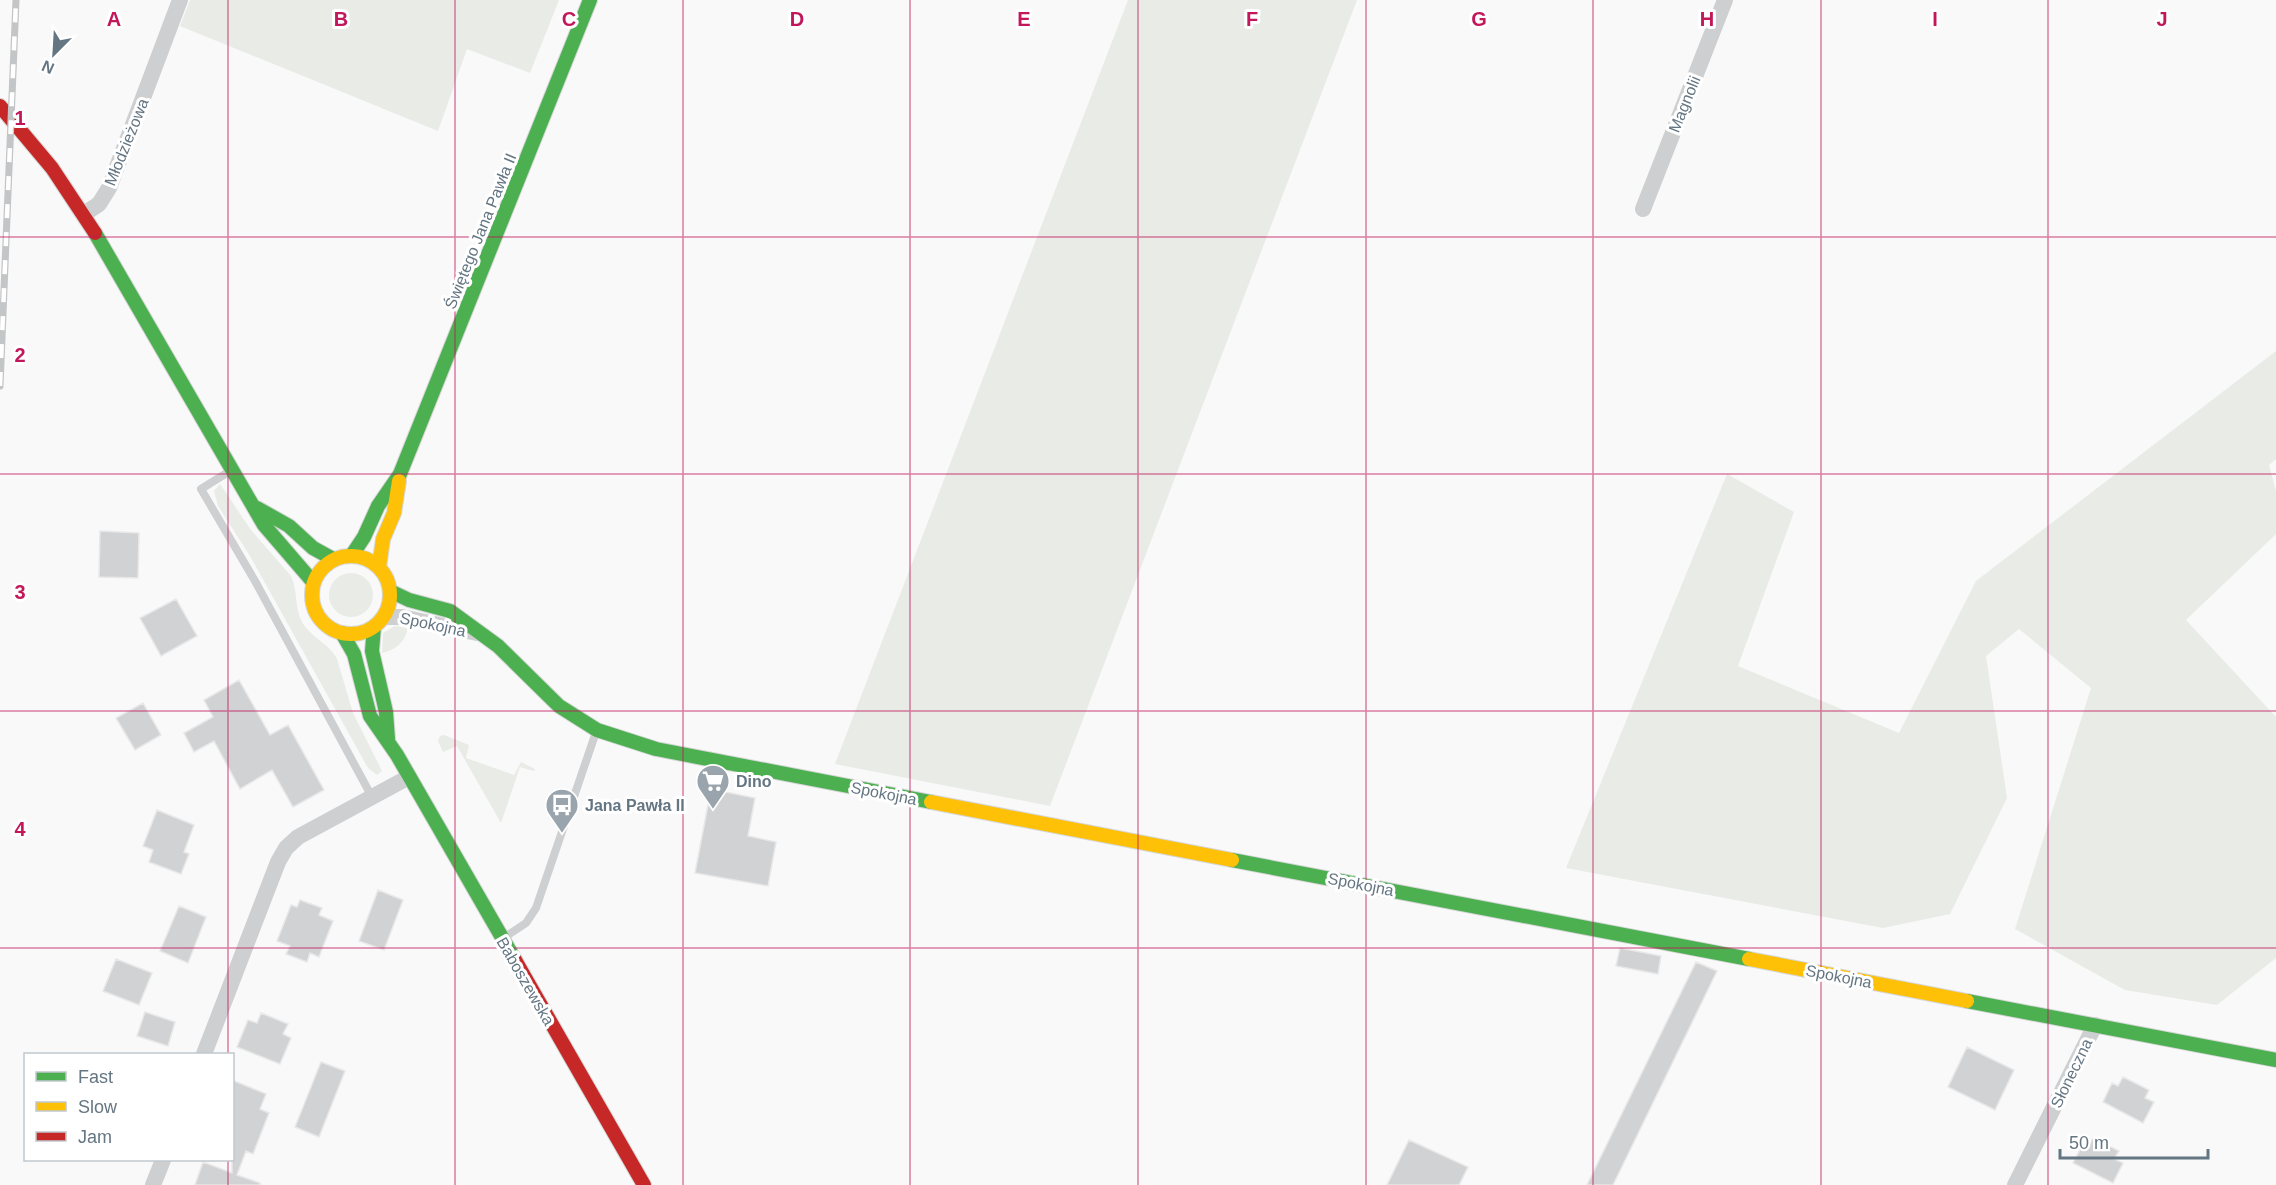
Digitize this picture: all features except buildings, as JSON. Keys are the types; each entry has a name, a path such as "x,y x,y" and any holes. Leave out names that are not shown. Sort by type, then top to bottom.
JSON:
{"street":[{"name":"Młodzieżowa","path":"84,214 99,204 109,188 180,0"},
{"name":"Świętego Jana Pawła II","path":"352,555 364,537 378,506 400,474 590,0"},
{"name":"Magnolii","path":"1643,209 1725,0"},
{"path":"0,106 51,168 84,214 271,536 300,563 313,582"},
{"name":"Świętego Jana Pawła II","path":"379,567 381,545 394,513 400,474"},
{"path":"256,507 289,526 313,548 333,560"},
{"path":"352,555 371,561 379,567 385,574 390,591 389,607 379,622 354,634 332,630 316,614 312,604 313,582 325,565 333,560 352,555"},
{"name":"Spokojna","path":"390,591 409,600 450,611 498,646 559,706 597,730 656,749 2276,1060"},
{"name":"Spokojna","path":"379,622 414,619 482,634"},
{"name":"Baboszewska","path":"379,622 372,651 386,712 388,741"},
{"name":"Baboszewska","path":"342,633 354,654 370,716 388,741 644,1185"},
{"path":"204,1053 278,862 286,848 298,837 409,777"},
{"name":"Słoneczna","path":"2015,1185 2095,1025"},
{"path":"153,1185 163,1161"}],"lane":[{"path":"231,470 201,489 255,581 372,797"},
{"path":"502,939 526,923 536,908 597,730"}],"shaded area":[{"path":"190,0 559,0 530,73 467,49 438,131 180,26"},
{"path":"1128,0 1357,0 1050,806 835,764"},
{"path":"2276,351 2276,459 2269,465 2276,491 2276,534 2186,620 2276,717 2276,958 2217,1005 2125,990 2015,929 2091,688 2019,629 1986,656 2007,798 1950,914 1883,928 1566,868 1727,474 1794,512 1738,666 1899,733 1976,581"},
{"path":"220,484 251,530 291,576 298,610 306,628 334,653 353,713 382,771 377,775 368,768 250,556 218,506 214,491"},
{"path":"351,573 366,580 373,595 366,610 351,617 336,610 329,595 336,580"},
{"path":"395,626 408,628 404,638 392,650 382,653 383,633"},
{"path":"444,735 469,745 466,758 514,775 521,762 535,769 534,771 520,767 501,823 457,746 443,752 438,741 440,736"}],"railway":[{"path":"0,386 16,0"}],"traffic: fast":[{"path":"352,555 364,537 378,506 400,474 590,0"},
{"path":"95,233 264,525 313,582"},
{"path":"257,508 289,526 313,548 333,559"},
{"path":"390,591 409,600 450,611 498,646 559,706 597,730 656,749 931,802"},
{"path":"374,627 372,651 386,712 388,739"},
{"path":"342,633 354,654 370,716 397,755 515,960"},
{"path":"1232,860 1749,959"},
{"path":"1967,1001 2276,1060"}],"traffic: slow":[{"path":"379,567 383,539 394,513 399,481"},
{"path":"343,556 359,556 373,562 384,573 390,587 390,595 390,603 384,617 373,628 359,634 343,634 329,628 318,617 312,603 312,587 318,573 329,562 343,556"},
{"path":"931,802 1232,860"},
{"path":"1749,959 1967,1001"}],"traffic: jam":[{"path":"0,106 52,168 95,233"},
{"path":"515,960 644,1185"}],"place":[{"name":"Dino","path":"713,810"},
{"name":"Jana Pawła II","path":"562,834"}]}
